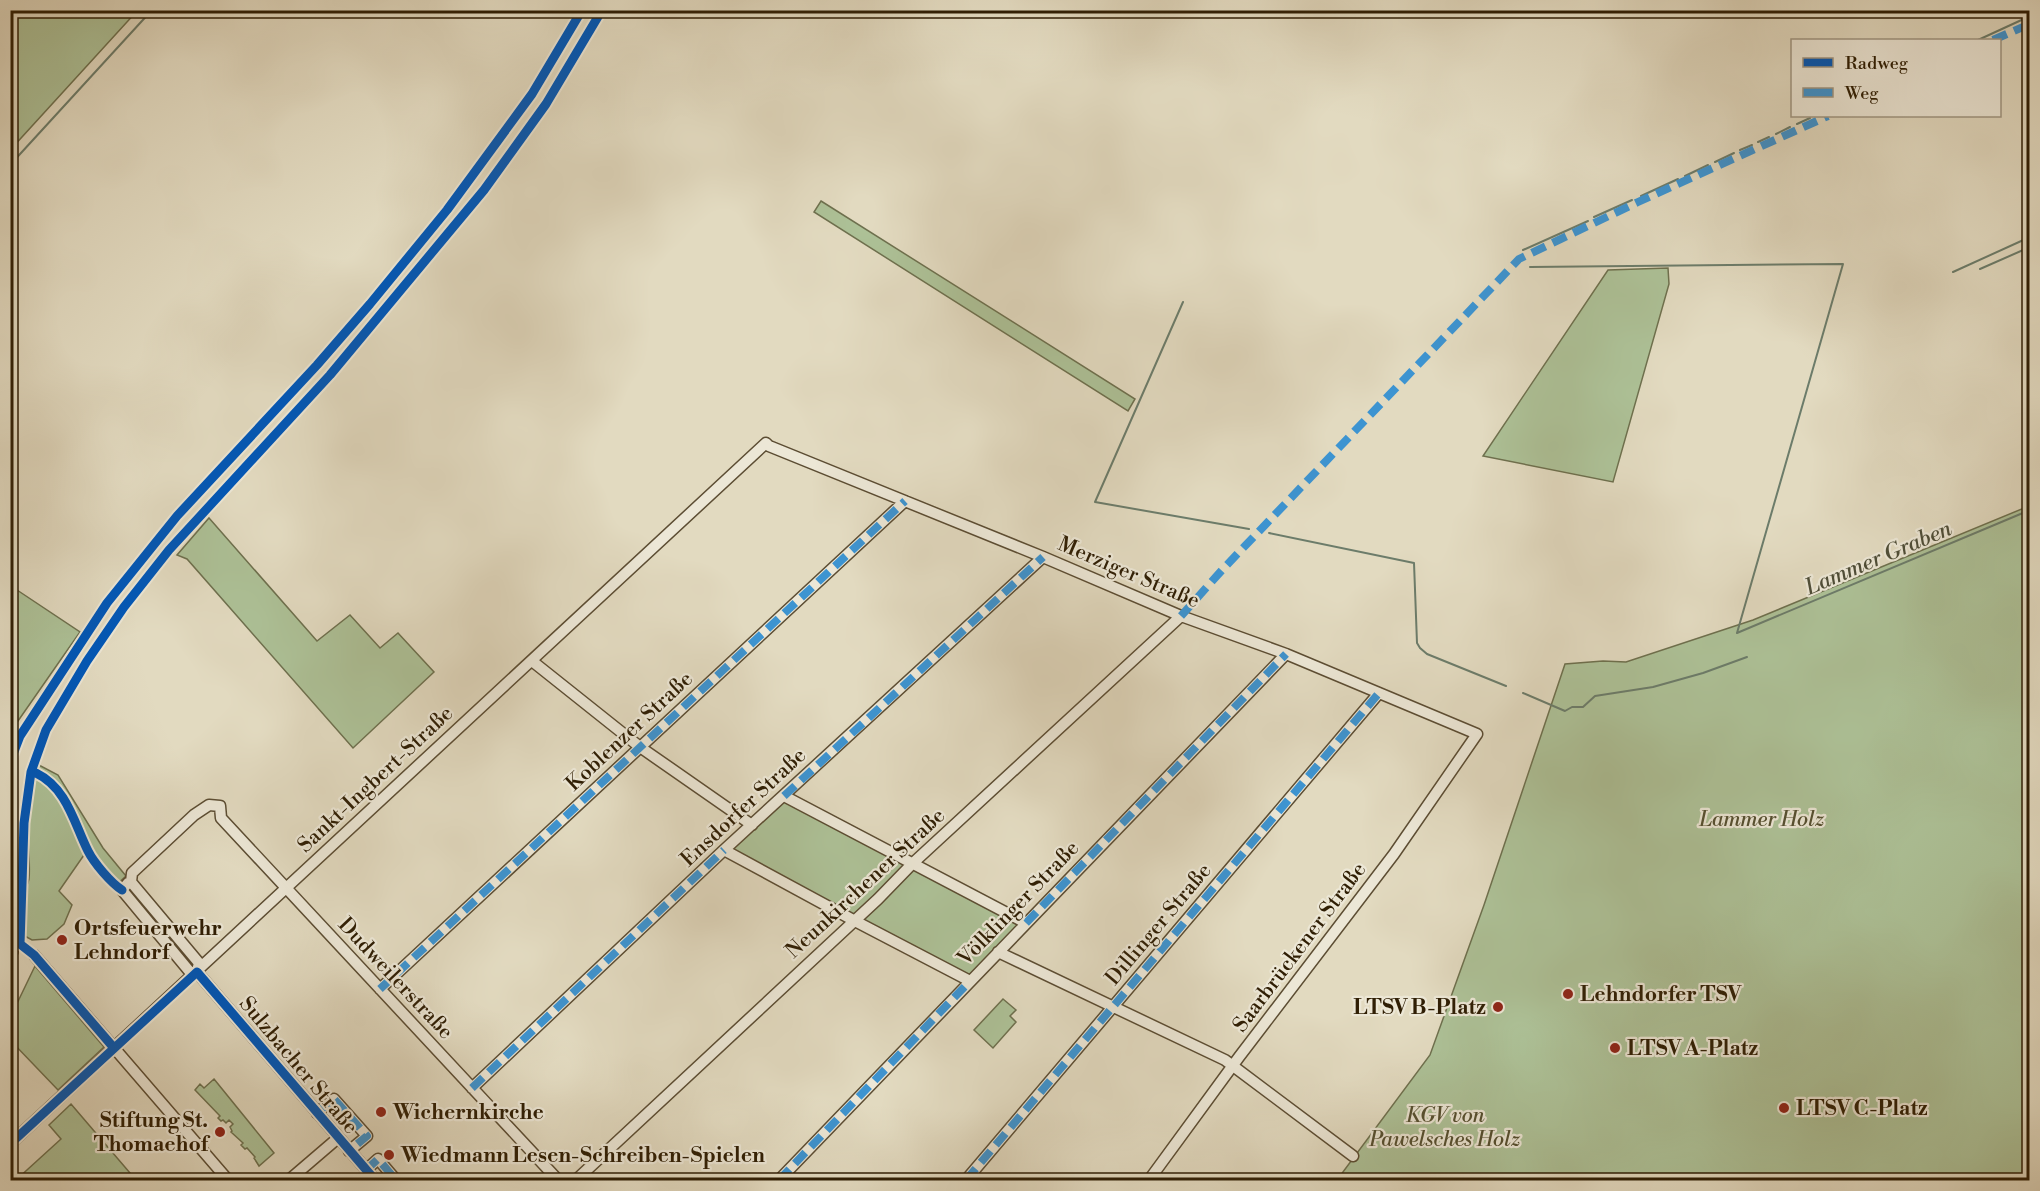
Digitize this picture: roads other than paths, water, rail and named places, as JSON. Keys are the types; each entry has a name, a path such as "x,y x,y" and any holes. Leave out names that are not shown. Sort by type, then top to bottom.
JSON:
{"main road":[{"path":"10,953 13,924 12,839 20,769 40,723 90,641 161,547 322,373 450,220 522,125 593,10"}],"street":[{"name":"Merziger Straße","path":"766,443 1182,616 1286,654 1477,734"},
{"name":"Sankt-Ingbert-Straße","path":"10,1144 766,443"},
{"name":"Koblenzer Straße","path":"380,989 905,501"},
{"name":"Ensdorfer Straße","path":"472,1088 724,850 1043,557"},
{"name":"Neunkirchener Straße","path":"576,1180 855,921 912,864 1182,616"},
{"name":"Völklinger Straße","path":"779,1180 1286,654"},
{"path":"532,661 640,747 752,825"},
{"name":"Dillinger Straße","path":"966,1180 1379,693"},
{"name":"Saarbrückener Straße","path":"1149,1180 1394,854 1477,734"},
{"path":"784,796 1026,923"},
{"name":"Dudweilerstraße","path":"209,806 220,806 222,819 558,1180"},
{"name":"Sulzbacher Straße","path":"209,806 194,815 132,873 131,882 200,963 197,972 375,1180"},
{"path":"724,850 970,981"},
{"path":"998,952 1225,1060 1353,1156"},
{"path":"34,956 228,1180"},
{"name":"Sulzbacher Straße","path":"317,1113 334,1099 367,1136 349,1151"},
{"name":"Sulzbacher Straße","path":"290,1180 338,1138"},
{"path":"366,1170 378,1159 396,1180"}],"waterway":[{"path":"10,165 152,10"},
{"path":"1980,39 2028,17"},
{"path":"1797,124 1810,118"},
{"path":"1776,134 1790,127"},
{"path":"1758,142 1769,137"},
{"path":"1740,150 1752,145"},
{"path":"1715,162 1734,153"},
{"path":"1685,176 1708,165"},
{"path":"1641,196 1678,179"},
{"path":"1594,217 1632,200"},
{"path":"1523,250 1588,221"},
{"path":"1953,272 2030,237"},
{"path":"1980,269 2030,247"},
{"path":"1530,267 1843,264 1737,633"},
{"path":"1183,302 1095,502 1249,529"},
{"name":"Lammer Graben","path":"1737,633 2030,510"},
{"path":"1269,533 1414,563 1417,643 1420,648 1427,654 1506,686"},
{"path":"1523,693 1565,711 1572,707 1583,707 1595,696 1653,687 1703,673 1747,657"}],"place":[{"name":"Ortsfeuerwehr Lehndorf","path":"62,940"},
{"name":"Lehndorfer TSV","path":"1568,994"},
{"name":"LTSV B-Platz","path":"1498,1007"},
{"name":"LTSV A-Platz","path":"1615,1048"},
{"name":"LTSV C-Platz","path":"1784,1108"},
{"name":"Wichernkirche","path":"381,1112"},
{"name":"Stiftung St. Thomaehof","path":"220,1132"},
{"name":"Wiedmann Lesen-Schreiben-Spielen","path":"389,1155"}],"park label":[{"name":"Lammer Holz","path":"1762,819"},
{"name":"KGV von Pawelsches Holz","path":"1445,1127"}]}
